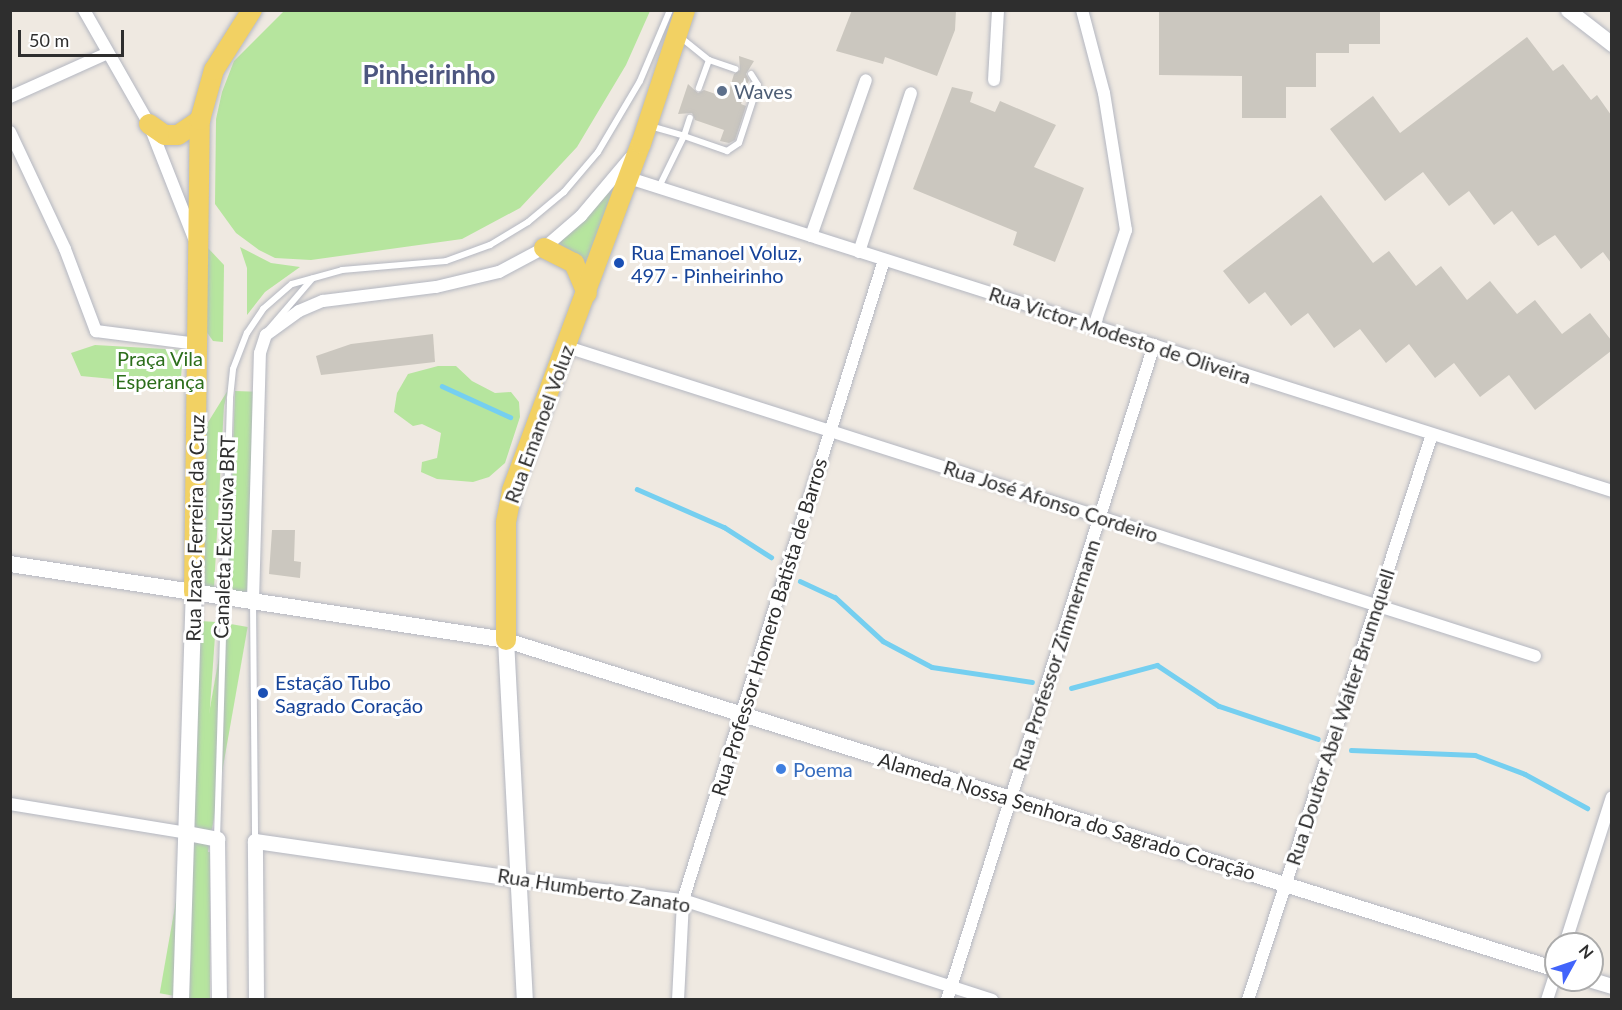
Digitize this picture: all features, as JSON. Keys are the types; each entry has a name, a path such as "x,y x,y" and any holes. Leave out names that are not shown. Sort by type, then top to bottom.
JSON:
{"main road":[{"path":"197,245 200,120 214,69 252,10"},
{"name":"Rua Emanoel Voluz","path":"525,999 506,640 506,522 512,490 587,294 641,144 685,10"},
{"path":"149,124 171,136 190,130 200,120"},
{"name":"Rua Izaac Ferreira da Cruz","path":"181,999 194,592 197,245"},
{"path":"544,248 574,263 587,294"},
{"name":"Alameda Nossa Senhora do Sagrado Coração","path":"10,564 506,640"}],"street":[{"name":"Rua Izaac Ferreira da Cruz","path":"84,10 149,124 197,245"},
{"path":"994,80 998,10"},
{"path":"1082,10 1104,93 1126,230 1094,326"},
{"path":"1568,10 1611,44"},
{"path":"10,97 108,53"},
{"path":"811,236 866,80"},
{"path":"859,252 911,93"},
{"path":"10,132 65,249 96,331 197,344"},
{"path":"253,601 260,353 266,335 299,311 323,301 468,282 499,273 544,248 581,216 641,144"},
{"name":"Rua Victor Modesto de Oliveira","path":"628,178 1611,491"},
{"name":"Rua Professor Homero Batista de Barros","path":"678,999 683,900 884,260"},
{"name":"Rua Professor Zimmermann","path":"947,999 1154,345"},
{"name":"Rua José Afonso Cordeiro","path":"567,347 1535,656"},
{"name":"Rua Doutor Abel Walter Brunnquell","path":"1248,999 1432,434"},
{"name":"Alameda Nossa Senhora do Sagrado Coração","path":"506,640 1544,966"},
{"path":"1569,932 1609,811 1611,797"},
{"path":"10,804 217,839 219,999"},
{"path":"255,841 256,999"},
{"name":"Rua Humberto Zanato","path":"255,841 683,900 992,999"}],"lane":[{"name":"Canaleta Exclusiva BRT","path":"217,839 221,596 234,369 247,333 263,309 292,284 317,275 446,261 490,245 528,222 564,192 598,152 640,81 670,10"},
{"path":"677,34 709,60 735,69"},
{"path":"699,88 709,60"},
{"path":"646,125 727,151 734,148 758,85 751,74"},
{"path":"659,188 684,136 690,118"},
{"path":"266,335 293,297 317,275"},
{"name":"Canaleta Exclusiva BRT","path":"253,601 255,841"}],"green space":[{"path":"284,11 650,11 626,65 577,147 520,208 462,239 311,260 275,258 259,250 236,233 215,204 216,119 222,92 234,61"},
{"path":"612,188 619,192 588,279 578,256 555,245"},
{"path":"207,247 224,265 223,342 213,341 206,331"},
{"path":"240,247 271,263 300,267 265,292 247,315 247,268"},
{"name":"Praça Vila Esperança","path":"95,345 183,350 180,392 113,386 113,379 81,376 71,353"},
{"path":"438,366 456,366 472,381 495,393 511,392 519,402 520,417 505,463 489,477 473,482 437,479 421,472 422,462 437,458 441,433 422,424 413,426 394,412 397,393 408,374"},
{"path":"228,390 224,406 214,588 199,586 202,432"},
{"path":"235,391 260,392 253,592 228,591"},
{"path":"201,621 216,622 202,819 187,818"},
{"path":"225,623 248,627 182,997 160,993"},
{"path":"195,851 210,852 210,999 189,1000"}],"building":[{"path":"852,10 956,10 955,30 937,76 885,57 883,64 836,51"},
{"path":"1159,10 1380,10 1380,44 1349,44 1349,53 1316,53 1316,87 1286,87 1286,118 1242,118 1242,76 1159,75"},
{"path":"1527,37 1553,71 1563,64 1591,100 1597,95 1611,115 1611,263 1603,252 1581,269 1555,235 1538,246 1512,211 1494,225 1469,191 1449,206 1423,172 1385,201 1330,129 1373,96 1400,133"},
{"path":"739,56 754,61 746,74 749,80 741,104 746,106 735,140 729,143 720,141 724,130 695,120 692,113 678,114 688,84 698,93 704,90 727,98 734,74 740,70"},
{"path":"952,87 973,92 970,102 995,112 1000,101 1056,125 1034,167 1084,188 1055,262 1013,245 1017,232 913,189"},
{"path":"1321,195 1373,263 1389,251 1416,286 1441,266 1467,300 1490,281 1517,314 1535,300 1562,334 1590,313 1611,340 1611,351 1535,410 1509,375 1480,397 1454,363 1435,378 1409,344 1386,363 1360,329 1334,348 1308,313 1291,326 1265,292 1249,304 1223,271"},
{"path":"433,334 435,362 321,375 316,356 351,344"},
{"path":"272,530 295,530 294,561 301,562 300,578 269,574"}],"waterway":[{"path":"148,384 175,382"},
{"path":"442,386 510,417"},
{"path":"637,489 724,527 771,557"},
{"path":"800,581 835,597 883,641 932,667 1032,682"},
{"path":"1071,688 1157,665 1219,706 1318,739"},
{"path":"1351,750 1475,755 1525,774 1587,808"}],"place":[{"name":"Waves","path":"722,91"},
{"name":"Rua Emanoel Voluz, 497 - Pinheirinho","path":"619,263"},
{"name":"Estação Tubo Sagrado Coração","path":"263,693"},
{"name":"Poema","path":"781,769"}],"district":[{"name":"Pinheirinho","path":"429,75"}]}
